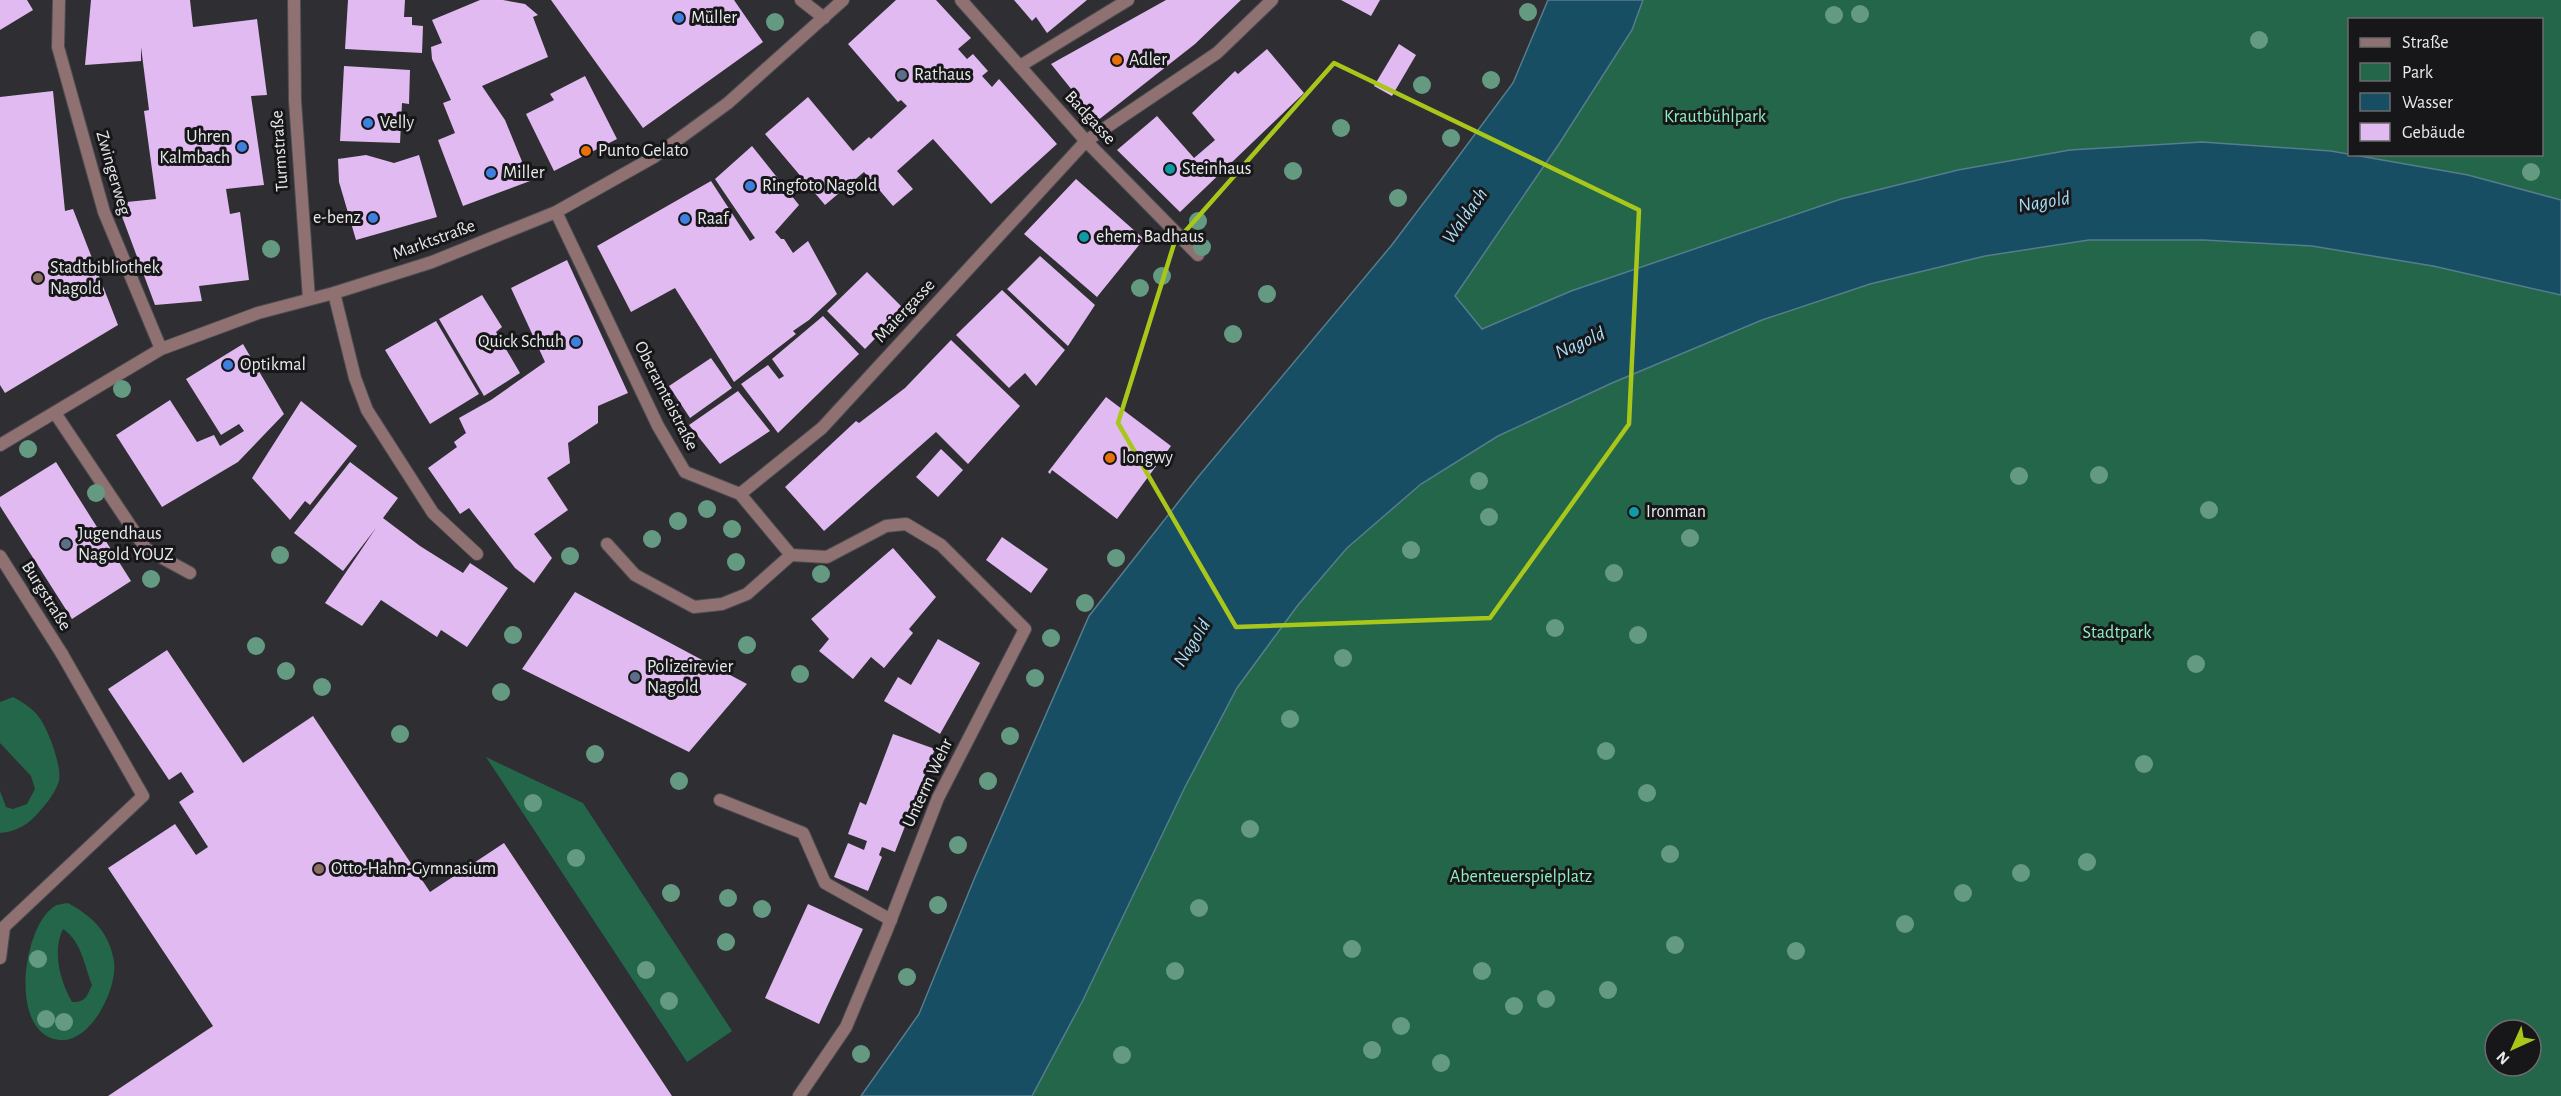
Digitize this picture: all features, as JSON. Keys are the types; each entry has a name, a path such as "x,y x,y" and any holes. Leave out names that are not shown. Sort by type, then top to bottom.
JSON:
{"street":[{"name":"Zwingerweg","path":"59,0 58,47 104,212 161,349"},
{"name":"Turmstraße","path":"294,0 295,101 309,299"},
{"path":"801,0 824,18"},
{"name":"Marktstraße","path":"0,445 161,349 258,313 334,293 432,262 556,212 654,157 728,103 843,0"},
{"name":"Badgasse","path":"961,0 1086,141 1198,255"},
{"path":"1020,66 1128,0"},
{"name":"Maiergasse","path":"740,494 822,428 1086,141 1217,53 1272,0"},
{"name":"Oberamteistraße","path":"556,212 658,426 685,472 740,494 790,555"},
{"path":"334,293 355,378 367,410 433,513 477,554"},
{"path":"55,413 146,549 190,573"},
{"name":"Unterm Wehr","path":"790,555 827,558 886,526 906,524 941,545 1025,629 938,798 891,920 846,1027 799,1096"},
{"path":"607,544 635,575 694,606 722,604 747,594 790,555"},
{"name":"Burgstraße","path":"0,556 62,654 143,796 4,927 0,958"},
{"path":"720,800 803,833 825,884 891,920"}],"highlighted area":[{"path":"1334,63 1639,210 1629,424 1490,618 1236,627 1118,423 1174,244"}],"green space":[{"name":"Krautbühlpark","path":"1643,0 2561,0 2561,200 2468,175 2361,156 2543,156 2543,18 2348,18 2348,154 2202,142 2070,150 1958,170 1841,199 1571,291 1482,329 1454,296 1559,144 1632,30"},
{"name":"Stadtpark","path":"2089,240 2204,240 2312,246 2433,266 2561,295 2561,1096 1032,1096 1083,1000 1185,787 1237,688 1298,605 1347,548 1421,484 1498,436 1612,383 1762,320 1870,284 1985,256"},
{"path":"13,697 32,709 44,725 57,759 59,781 51,798 31,820 22,827 0,833 0,791 6,807 13,809 27,804 35,789 31,776 0,743 0,702"},
{"path":"486,757 583,803 732,1031 687,1062"},
{"path":"68,903 92,920 104,934 112,951 114,972 107,999 92,1023 82,1033 71,1039 60,1040 44,1034 33,1020 27,1001 26,979 28,956 44,917 55,906","holes":["63,929 82,954 92,985 85,998 76,1002 72,1002 59,966 58,947"]}],"water":[{"path":"1548,0 1643,0 1632,30 1559,144 1455,296 1482,329 1571,291 1841,199 1958,170 2070,150 2202,142 2331,151 2348,154 2348,156 2360,156 2468,175 2561,200 2561,295 2433,266 2312,246 2204,240 2089,240 1985,256 1870,284 1762,320 1612,383 1498,436 1421,484 1347,548 1298,605 1237,688 1185,787 1083,1000 1032,1096 861,1096 919,1014 975,877 1089,616 1198,477 1391,246 1513,83"}],"building":[{"path":"0,0 27,0 33,10 0,30"},
{"path":"91,0 190,0 193,27 257,19 267,95 251,96 264,185 226,189 230,214 240,212 249,280 199,286 202,301 155,305 117,203 156,199 144,111 149,110 141,47 141,61 85,65"},
{"path":"348,0 405,0 404,17 412,17 412,25 423,26 422,53 345,49"},
{"path":"480,0 503,0 525,4 538,15 533,17 548,57 482,86 505,120 530,181 463,206 438,140 455,133 443,103 451,100 432,59 431,47 442,43 432,20"},
{"path":"551,0 734,0 763,42 643,128"},
{"path":"896,0 936,0 971,38 958,49 967,59 973,54 988,71 982,76 992,87 999,79 1057,144 991,204 933,139 897,171 913,189 893,206 864,172 825,205 765,134 808,97 853,151 869,137 871,139 907,106 901,100 898,102 848,44"},
{"path":"1014,0 1087,0 1047,33 1036,17 1032,21"},
{"name":"Adler","path":"1166,0 1241,0 1195,44 1097,121 1051,64"},
{"path":"1341,0 1380,0 1371,16"},
{"path":"1399,44 1416,55 1392,96 1374,86"},
{"path":"1267,49 1304,93 1180,212 1117,150 1157,116 1194,158 1215,140 1192,113 1235,71 1238,74"},
{"path":"344,66 410,70 409,104 402,103 400,143 340,141"},
{"path":"585,76 617,139 554,171 526,114 554,100 550,94"},
{"path":"53,91 65,211 73,209 118,325 5,393 0,385 0,97"},
{"path":"752,146 799,205 775,232 781,239 784,239 793,253 808,241 837,294 809,320 793,331 796,334 734,382 675,288 631,312 597,246 711,181 750,241 755,238 715,179"},
{"path":"366,155 394,163 419,155 437,217 356,240 339,182 338,159"},
{"name":"ehem. Badhaus","path":"1076,179 1144,239 1097,297 1024,234"},
{"path":"1040,256 1095,305 1068,346 1007,289"},
{"path":"567,260 628,393 598,406 598,423 568,443 570,463 547,478 568,510 534,534 552,558 534,583 515,568 469,508 460,514 428,468 457,447 454,442 466,433 459,418 491,400 545,362 511,288"},
{"path":"867,272 904,309 865,349 827,311"},
{"path":"1002,290 1065,350 1036,386 1025,373 1009,388 956,335"},
{"path":"482,295 502,327 496,332 520,373 484,396 439,319"},
{"path":"823,316 859,354 778,433 741,384 768,365 779,379 784,376 772,359"},
{"path":"436,321 479,394 430,424 385,350"},
{"path":"951,340 1020,406 968,464 936,432 824,531 785,487 856,421 859,423 905,388"},
{"path":"243,344 284,414 238,462 162,507 116,435 170,400 197,442 214,435 220,446 244,431 239,424 221,435 186,379"},
{"path":"711,358 732,388 690,418 669,386"},
{"path":"738,391 770,431 720,464 689,425"},
{"name":"longwy","path":"1106,397 1171,446 1117,519 1052,470 1050,474 1048,472"},
{"path":"301,401 357,446 310,505 305,501 290,520 252,478"},
{"path":"941,449 963,470 938,497 916,477"},
{"name":"Jugendhaus Nagold YOUZ","path":"56,462 131,581 72,619 0,506 0,497"},
{"path":"350,462 398,498 383,518 420,546 463,573 470,563 508,588 467,647 441,630 437,637 381,600 362,626 325,603 376,528 343,571 294,533"},
{"path":"1002,537 1048,569 1031,593 986,560"},
{"path":"893,548 936,597 909,629 913,633 884,668 871,657 853,679 819,651 829,639 811,619"},
{"name":"Polizeirevier Nagold","path":"575,592 747,684 689,752 522,669"},
{"path":"938,639 980,663 940,734 884,701 898,677 911,685"},
{"name":"Otto-Hahn-Gymnasium","path":"167,650 243,763 313,716 430,892 504,843 672,1096 108,1096 213,1026 108,868 175,824 196,855 208,847 179,802 194,792 181,772 169,780 108,689"},
{"path":"893,734 935,749 895,852 882,847 879,855 882,857 868,891 834,877 848,843 864,850 867,841 848,834 860,802 866,805"},
{"path":"808,904 863,929 819,1024 765,998"}],"place":[{"name":"Müller","path":"679,18"},
{"name":"Adler","path":"1117,60"},
{"name":"Rathaus","path":"902,75"},
{"name":"Velly","path":"368,123"},
{"name":"Uhren Kalmbach","path":"242,147"},
{"name":"Punto Gelato","path":"586,151"},
{"name":"Steinhaus","path":"1170,169"},
{"name":"Miller","path":"491,173"},
{"name":"Ringfoto Nagold","path":"750,186"},
{"name":"e-benz","path":"373,218"},
{"name":"Raaf","path":"685,219"},
{"name":"ehem. Badhaus","path":"1084,237"},
{"name":"Stadtbibliothek Nagold","path":"38,278"},
{"name":"Quick Schuh","path":"576,342"},
{"name":"Optikmal","path":"228,365"},
{"name":"longwy","path":"1110,458"},
{"name":"Ironman","path":"1634,512"},
{"name":"Jugendhaus Nagold YOUZ","path":"66,544"},
{"name":"Polizeirevier Nagold","path":"635,677"},
{"name":"Otto-Hahn-Gymnasium","path":"319,869"}],"water label":[{"name":"Nagold","path":"2044,202"},
{"name":"Waldach","path":"1465,216"},
{"name":"Nagold","path":"1580,343"},
{"name":"Nagold","path":"1192,643"}],"park label":[{"name":"Abenteuerspielplatz","path":"1521,877"}]}
